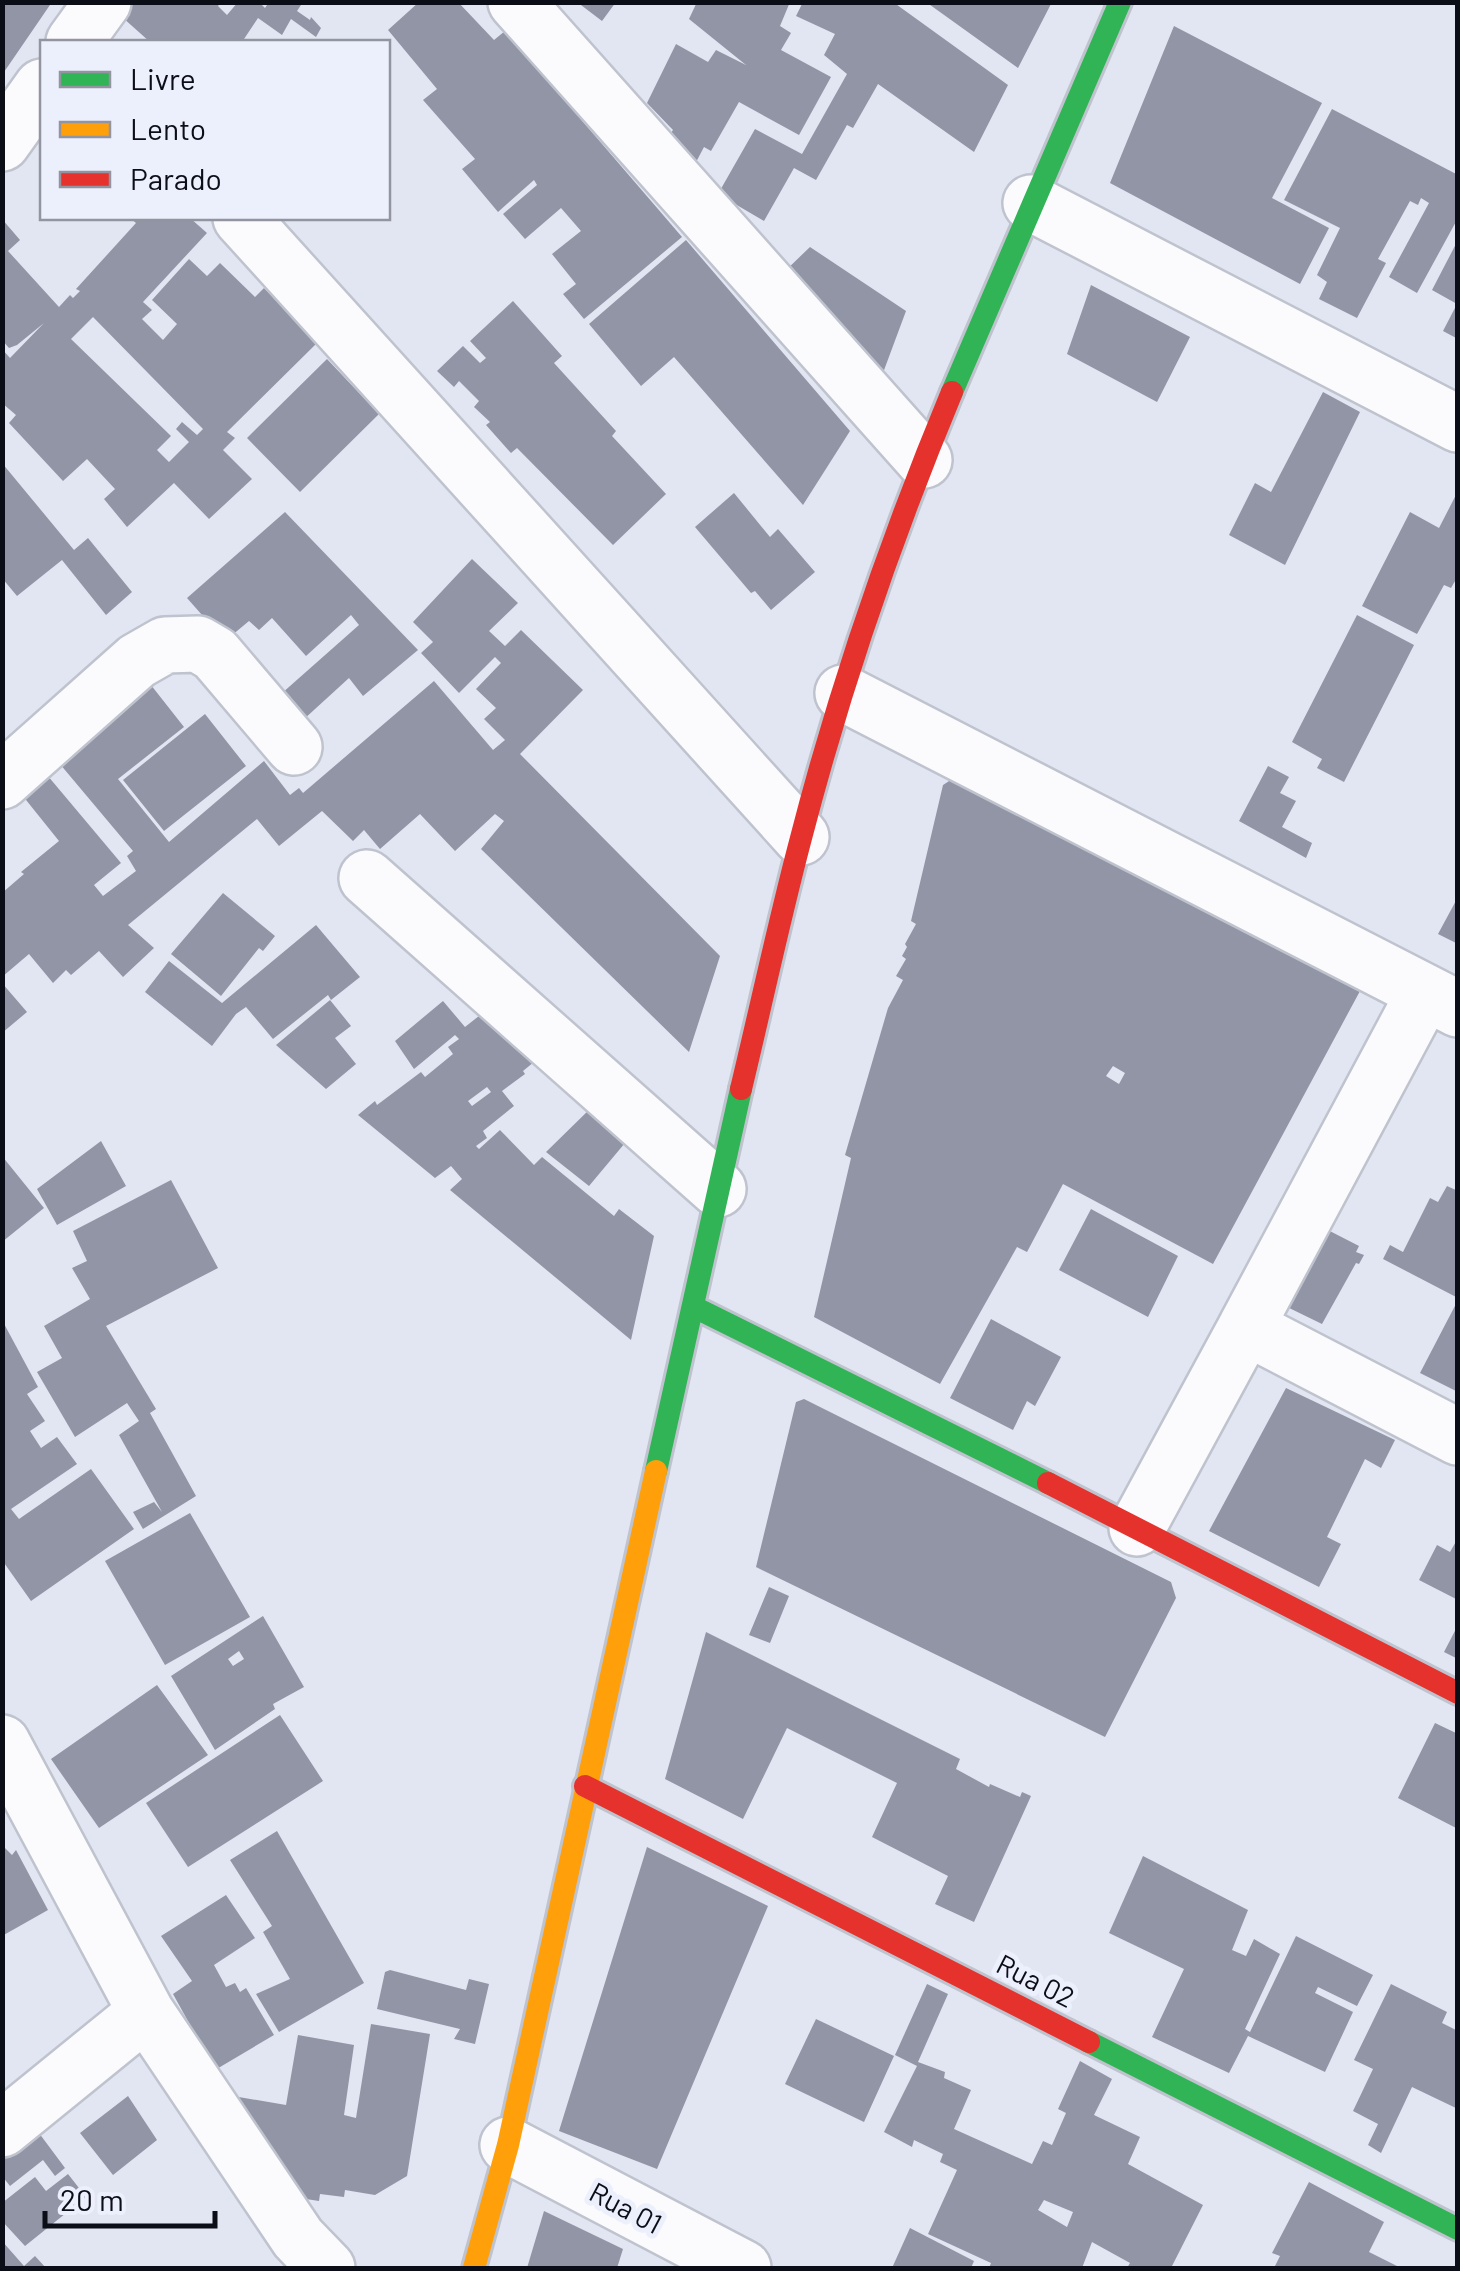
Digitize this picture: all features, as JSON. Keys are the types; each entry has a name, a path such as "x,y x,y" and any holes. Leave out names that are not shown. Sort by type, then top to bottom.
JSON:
{"street":[{"path":"75,40 103,2"},
{"path":"516,2 924,460"},
{"path":"474,2268 508,2145 718,1189 801,837 843,694 924,460 1120,2"},
{"path":"2,143 40,90"},
{"path":"1031,204 1458,424"},
{"path":"243,220 801,837"},
{"path":"2,781 136,660 165,645 198,644 215,654 294,747"},
{"path":"843,694 1441,1001 1246,1327 1137,1528"},
{"path":"367,878 718,1189"},
{"path":"694,1308 1458,1693"},
{"path":"1246,1327 1458,1437"},
{"path":"2,1742 146,2012 298,2238 326,2268"},
{"name":"Rua 02","path":"585,1786 1458,2229"},
{"path":"2,2128 146,2012"},
{"name":"Rua 01","path":"508,2145 743,2268"}],"building":[{"path":"2,2 52,2 2,75"},
{"path":"135,2 221,2 218,6 227,15 238,2 259,2 265,8 269,2 298,2 301,5 297,11 310,20 311,17 321,28 316,37 291,19 282,35 258,18 243,40 148,40 122,17"},
{"path":"419,2 458,2 494,40 505,31 682,237 584,319 563,294 576,284 552,254 581,231 561,208 525,239 503,214 537,185 534,180 498,212 462,169 475,159 423,100 437,89 388,30"},
{"path":"577,2 616,2 602,21"},
{"path":"697,2 790,2 780,26 791,33 781,50 831,77 799,135 739,102 711,151 704,147 694,166 669,136 673,130 647,103 676,44 708,62 716,50 746,65 689,19"},
{"path":"803,2 893,2 1008,85 974,152 878,84 853,128 847,125 816,180 794,168 764,221 718,194 755,129 802,154 847,74 824,55 835,34 796,16"},
{"path":"926,2 1052,2 1018,68"},
{"path":"1174,26 1322,103 1272,198 1329,228 1300,284 1110,183"},
{"path":"1332,109 1458,175 1458,218 1417,293 1389,277 1429,203 1421,198 1418,205 1410,201 1378,259 1386,263 1357,318 1319,299 1327,282 1317,275 1340,228 1284,200"},
{"path":"2,219 20,240 8,251 59,307 80,291 76,289 136,223 132,220 192,220 207,233 143,302 152,310 142,319 163,340 177,324 152,300 189,259 207,276 220,263 255,297 264,288 317,343 227,432 235,438 223,450 252,479 209,519 174,483 127,527 104,499 115,489 87,459 63,481 9,423 16,415 2,403 2,349 10,358 44,323 17,345 9,348 2,340","holes":["93,317 203,429 197,435 182,422 176,429 189,442 169,462 157,450 171,436 71,339"]},
{"path":"686,240 850,431 803,505 674,357 641,386 589,324"},
{"path":"1458,240 1458,339 1443,331 1457,304 1432,290"},
{"path":"810,247 906,311 877,389 783,273"},
{"path":"1091,285 1190,337 1157,402 1067,354"},
{"path":"513,301 562,356 554,363 616,431 612,436 666,494 613,545 517,448 511,453 486,425 490,422 474,407 479,401 459,381 454,387 437,371 463,346 480,363 486,358 470,341"},
{"path":"327,359 379,414 300,492 247,438"},
{"path":"1323,392 1360,412 1285,565 1229,535 1255,483 1271,492"},
{"path":"2,463 74,550 88,538 132,592 106,615 62,560 17,596 2,578"},
{"path":"1458,491 1458,576 1451,588 1444,585 1417,634 1362,606 1410,512 1439,528"},
{"path":"734,493 770,537 778,529 815,572 771,610 755,591 751,593 695,527"},
{"path":"285,512 418,650 363,696 349,678 303,720 281,694 359,625 351,615 306,656 272,618 259,630 249,621 225,641 187,598"},
{"path":"472,559 518,603 489,631 505,646 521,630 583,690 520,754 720,956 689,1052 481,849 504,821 495,814 455,851 420,814 380,849 364,830 353,841 322,811 279,846 257,819 128,925 154,948 123,977 99,951 71,975 66,970 53,983 29,954 2,977 2,893 59,841 14,785 37,763 121,863 94,885 103,896 136,871 127,856 133,851 49,751 147,680 184,727 118,779 169,842 264,761 290,795 299,788 303,793 434,681 493,750 505,740 484,719 496,708 476,689 501,663 495,657 459,693 421,653 433,642 413,622"},
{"path":"1357,615 1414,645 1344,782 1317,768 1322,759 1292,742"},
{"path":"205,714 246,766 164,831 123,780"},
{"path":"1268,766 1289,777 1280,793 1296,801 1282,827 1312,843 1306,858 1239,821"},
{"path":"966,770 1356,975 1360,991 1213,1264 1063,1184 1027,1252 1017,1247 940,1384 814,1317 851,1158 845,1155 888,1008 903,980 896,976 906,959 902,956 905,944 916,924 911,921 943,785","holes":["1113,1066 1125,1073 1119,1084 1106,1076"]},
{"path":"223,893 275,936 263,951 259,948 221,996 171,954"},
{"path":"1458,897 1458,944 1438,934"},
{"path":"316,925 360,977 331,1000 328,995 273,1039 246,1007 212,1046 145,992 169,961 222,1003"},
{"path":"2,983 27,1012 2,1033"},
{"path":"330,1000 351,1026 335,1038 356,1064 326,1089 276,1045"},
{"path":"443,1001 465,1027 484,1012 540,1057 502,1091 514,1106 483,1131 487,1138 476,1146 479,1149 500,1130 534,1165 542,1157 614,1216 619,1209 654,1236 631,1340 450,1190 462,1179 451,1166 435,1178 358,1115 421,1072 425,1077 453,1054 448,1047 459,1039 455,1035 414,1069 395,1041","holes":["487,1087 491,1092 472,1106 468,1101"]},
{"path":"594,1105 630,1137 589,1186 546,1152"},
{"path":"101,1141 126,1186 57,1225 37,1189"},
{"path":"2,1156 44,1208 2,1242"},
{"path":"171,1180 218,1268 106,1326 156,1409 150,1413 196,1496 143,1529 133,1512 154,1502 162,1512 119,1435 139,1421 127,1403 75,1437 37,1372 62,1358 44,1326 90,1299 72,1268 87,1261 73,1231"},
{"path":"1447,1186 1458,1191 1458,1298 1383,1259 1390,1245 1403,1252 1430,1198 1438,1202"},
{"path":"1091,1209 1178,1256 1148,1317 1059,1270"},
{"path":"1322,1227 1359,1246 1356,1252 1364,1255 1322,1324 1281,1304"},
{"path":"1458,1300 1458,1392 1420,1373"},
{"path":"991,1319 1061,1357 1035,1406 1027,1401 1013,1430 950,1398"},
{"path":"2,1320 38,1387 27,1394 45,1421 30,1431 41,1448 57,1437 77,1464 11,1509 19,1519 91,1469 134,1529 31,1601 2,1560"},
{"path":"1286,1388 1395,1440 1381,1468 1365,1459 1327,1537 1341,1544 1319,1587 1209,1531"},
{"path":"804,1399 1171,1582 1176,1598 1105,1737 756,1567 796,1402"},
{"path":"190,1513 250,1617 165,1665 105,1561"},
{"path":"1458,1538 1458,1600 1419,1580 1437,1545 1450,1552"},
{"path":"769,1587 789,1596 770,1643 749,1635"},
{"path":"263,1616 304,1687 273,1704 275,1709 215,1750 171,1676","holes":["239,1651 244,1659 233,1666 228,1659"]},
{"path":"1458,1625 1458,1659 1444,1652"},
{"path":"706,1632 960,1759 956,1769 989,1787 990,1784 1020,1797 1022,1792 1031,1796 974,1922 935,1904 948,1876 872,1837 897,1783 787,1728 743,1819 665,1779"},
{"path":"157,1685 208,1755 99,1828 51,1759"},
{"path":"280,1715 323,1781 188,1867 146,1803"},
{"path":"1435,1723 1458,1734 1458,1829 1398,1798"},
{"path":"277,1831 364,1983 279,2032 256,1994 290,1979 263,1932 272,1926 230,1860"},
{"path":"2,1845 12,1855 16,1850 48,1910 2,1936"},
{"path":"647,1847 768,1906 657,2169 559,2131"},
{"path":"1143,1856 1248,1910 1232,1950 1246,1956 1254,1939 1280,1954 1245,2029 1250,2032 1296,1936 1373,1975 1357,2006 1318,1987 1315,1993 1353,2012 1325,2072 1248,2036 1229,2073 1152,2037 1184,1969 1109,1933"},
{"path":"226,1895 255,1938 214,1965 226,1987 235,1983 240,1992 246,1988 274,2035 215,2070 173,1994 192,1981 161,1936"},
{"path":"390,1970 466,1990 469,1979 489,1984 475,2044 454,2039 460,2029 377,2009 385,1972"},
{"path":"927,1984 948,1994 918,2062 945,2072 944,2078 971,2090 954,2129 1032,2164 1043,2141 1052,2145 1066,2113 1058,2109 1080,2061 1112,2079 1094,2115 1140,2137 1128,2164 1203,2205 1171,2268 1127,2268 1130,2263 1092,2242 1082,2268 989,2268 991,2263 928,2234 957,2170 940,2162 943,2154 914,2140 912,2147 884,2132 917,2066 895,2055","holes":["1044,2200 1073,2212 1067,2227 1038,2210"]},
{"path":"1391,1984 1447,2012 1442,2023 1458,2031 1458,2109 1412,2087 1381,2153 1368,2145 1378,2124 1353,2111 1373,2069 1354,2060"},
{"path":"816,2019 894,2056 864,2122 785,2084"},
{"path":"371,2024 430,2034 407,2176 375,2195 345,2190 344,2197 320,2194 319,2201 280,2195 227,2095 286,2105 298,2035 354,2045 344,2115 356,2118"},
{"path":"128,2096 157,2140 113,2175 80,2133"},
{"path":"36,2129 65,2168 55,2176 43,2160 10,2186 2,2176 2,2156"},
{"path":"68,2174 86,2197 25,2246 2,2221 2,2203 35,2177 46,2191"},
{"path":"1309,2182 1384,2222 1369,2252 1401,2268 1274,2268 1280,2256 1272,2253"},
{"path":"544,2211 623,2249 617,2268 527,2268"},
{"path":"910,2228 974,2261 971,2268 892,2268"},
{"path":"2,2241 24,2266 35,2256 46,2268 2,2268"}],"traffic: fast":[{"path":"952,392 1120,2"},
{"path":"656,1471 741,1089"},
{"path":"694,1307 1048,1483"},
{"path":"1089,2042 1458,2229"}],"traffic: slow":[{"path":"474,2268 508,2145 656,1471"}],"traffic: jam":[{"path":"741,1089 793,869 850,668 952,392"},
{"path":"1048,1483 1458,1693"},
{"path":"585,1786 1089,2042"}]}
